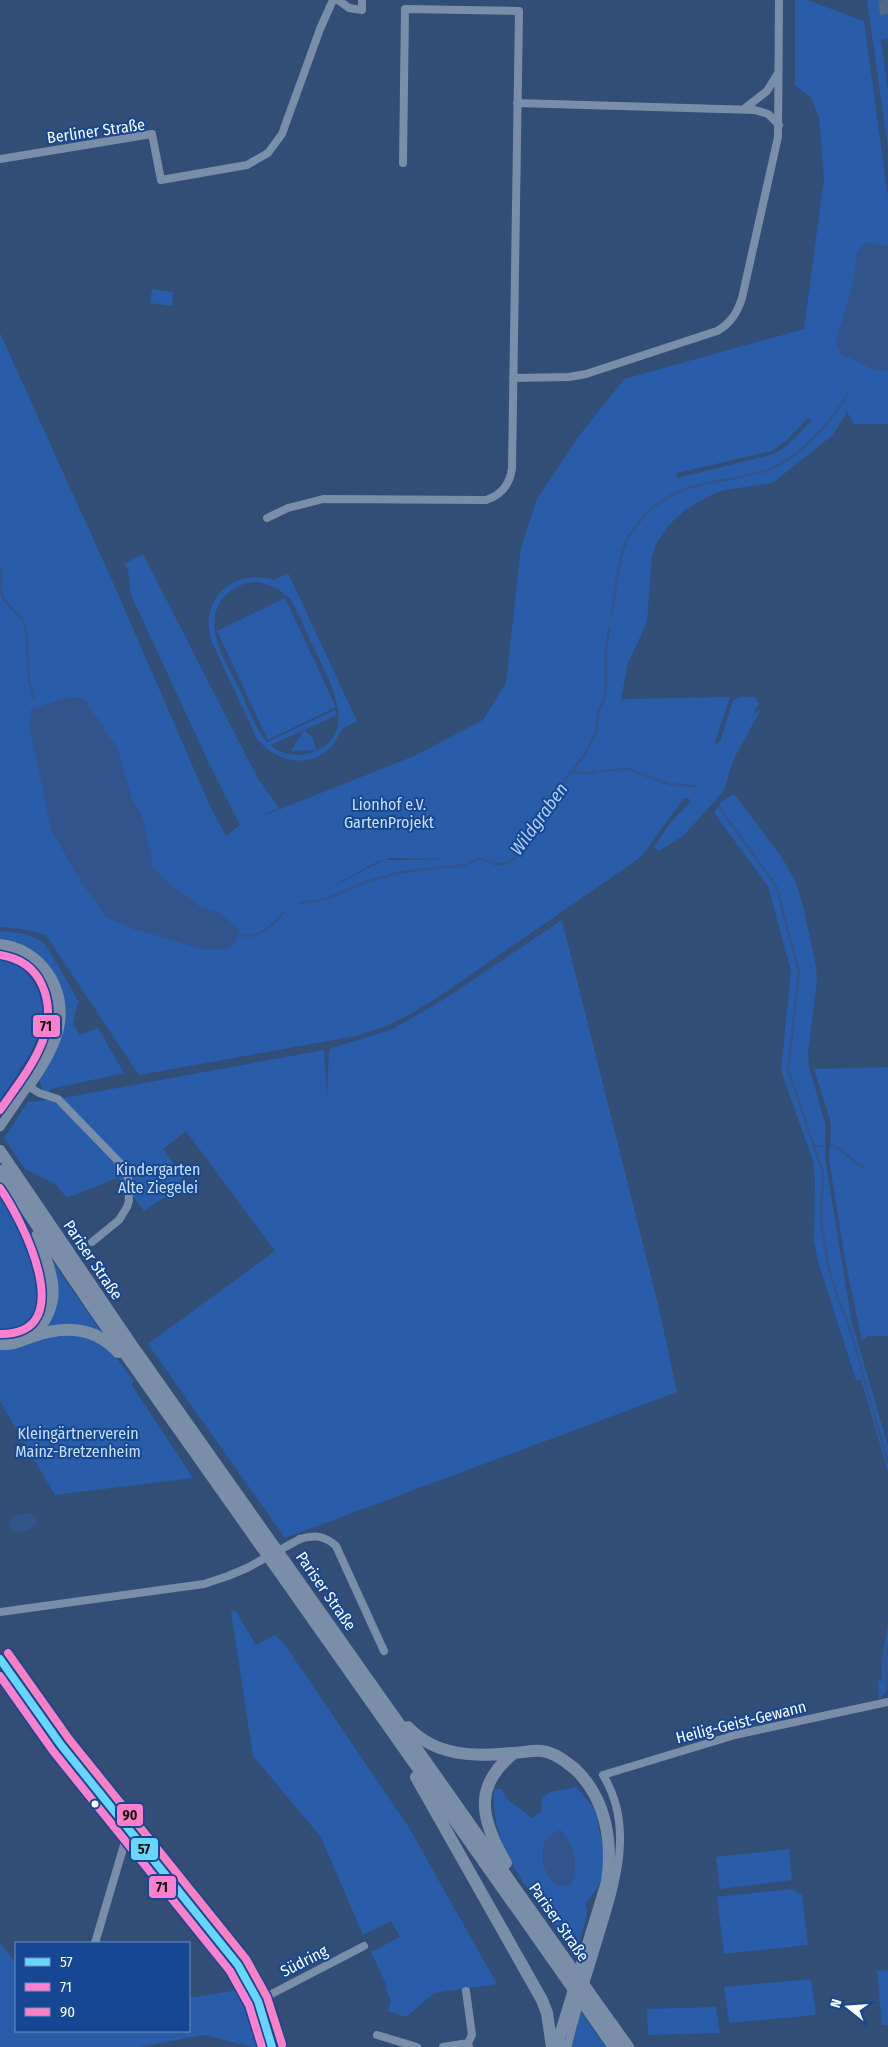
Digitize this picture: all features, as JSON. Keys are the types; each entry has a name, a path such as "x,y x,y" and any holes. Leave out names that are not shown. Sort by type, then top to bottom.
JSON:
{"highway":[{"path":"0,945 19,949 40,963 52,979 58,1000 59,1025 54,1040 46,1059 28,1086"},
{"name":"Pariser Straße","path":"0,1151 109,1314 535,1916 570,1975 584,2004 614,2047"},
{"name":"Pariser Straße","path":"0,1171 148,1386 394,1735 570,1975 588,1991 628,2047"},
{"path":"30,1216 47,1261 54,1292 52,1306 47,1318 32,1336"},
{"path":"0,1344 16,1343 32,1336 61,1329 82,1329 100,1337 115,1350 148,1386"},
{"path":"378,1694 410,1729 431,1744 445,1750 469,1755 527,1751 552,1754 568,1763 591,1787 602,1810 608,1832 610,1857 607,1882 556,2045"},
{"path":"394,1735 432,1807 542,2000 556,2045"},
{"path":"514,1753 500,1764 490,1778 485,1795 485,1807 489,1827 495,1841 535,1916"}],"street":[{"name":"Berliner Straße","path":"0,159 152,134 161,180 247,164 268,153 282,134 320,29 334,0"},
{"path":"338,0 349,8 362,10 362,0"},
{"path":"513,378 569,377 586,374 717,331 730,322 739,308 744,291 776,149 779,125 778,0"},
{"path":"267,518 288,508 324,499 478,500 493,498 508,485 511,474 519,11 405,9 403,163"},
{"path":"744,109 767,91 779,72"},
{"path":"518,103 744,109 764,112 779,125"},
{"path":"0,1127 28,1086 39,1093 58,1099 120,1163 128,1177 129,1200 119,1220 92,1242"},
{"path":"0,1612 204,1584 247,1568 300,1539 318,1536 324,1537 336,1546 384,1651"},
{"path":"0,1659 61,1745 238,1965 258,2000 272,2047"},
{"path":"0,1680 9,1673"},
{"name":"Heilig-Geist-Gewann","path":"556,2045 568,2045 617,1876 621,1842 619,1817 614,1795 603,1775 735,1735 888,1702"},
{"path":"95,1942 124,1845 134,1837"},
{"name":"Südring","path":"258,2000 364,1946"},
{"path":"443,2047 468,2045 472,2035 466,1990"},
{"path":"377,2035 417,2047"}],"green space":[{"name":"Lionhof e.V. GartenProjekt","path":"795,0 807,0 864,21 888,197 888,424 854,424 847,412 833,435 772,483 715,493 686,509 668,526 656,544 652,556 647,622 628,663 621,699 730,697 714,745 720,742 733,700 740,697 755,697 759,704 754,710 755,713 760,711 735,757 726,786 721,794 683,836 659,851 654,847 670,823 691,801 688,798 684,798 641,857 437,998 384,1027 356,1036 139,1075 46,935 28,930 0,927 0,333 115,587 209,804 226,836 240,825 207,759 131,595 128,569 124,564 143,554 257,777 279,808 253,820 414,756 483,720 506,683 521,547 537,499 579,436 624,379 804,329 824,178 819,117 811,98 795,85","holes":["808,418 812,420 789,443 774,454 677,478 677,473 772,451 787,440","391,858 457,859 384,860","384,860 324,891 377,862"]},
{"path":"867,0 888,0 888,39 881,40 888,90 888,149"},
{"path":"152,289 173,292 172,306 150,303"},
{"path":"288,573 357,721 343,729 334,744 321,755 302,761 292,760 273,753 257,739 211,640 210,611 215,599 223,590 233,583 246,578 259,577 274,580","holes":["258,582 277,588 291,600 328,678 338,708 338,722 335,734 326,745 310,753 300,755 284,753 271,745 337,715 335,710 267,742 255,723 223,656 215,632 217,608 231,590 248,583"]},
{"path":"285,598 336,707 268,740 217,631"},
{"path":"304,730 313,738 316,750 291,751"},
{"path":"735,795 783,859 796,883 802,902 816,966 817,982 808,1052 809,1067 825,1123 825,1158 852,1323 888,1446 888,1472 861,1379 856,1380 818,1261 814,1240 815,1180 813,1161 781,1071 791,971 768,886 714,813 722,801"},
{"name":"Kindergarten Alte Ziegelei","path":"562,920 658,1304 677,1392 285,1538 148,1344 275,1251 186,1131 163,1149 187,1182 144,1211 119,1178 66,1197 55,1184 25,1169 4,1138 29,1102 63,1098 324,1050 327,1097 329,1049 393,1029 446,998"},
{"path":"0,931 27,935 37,939 46,946 79,1002 73,1024 80,1035 98,1028 124,1073 51,1089 49,1092 42,1089 39,1079 54,1053 58,982 0,941"},
{"path":"0,956 15,963 28,975 38,991 42,1007 41,1023 29,1056 0,1100"},
{"path":"888,1067 888,1336 868,1336 862,1341 845,1260 829,1159 830,1120 814,1069"},
{"path":"0,1190 29,1232 41,1256 49,1278 49,1304 27,1334 0,1339"},
{"path":"52,1261 105,1337 46,1327"},
{"name":"Kleingärtnerverein Mainz-Bretzenheim","path":"81,1333 111,1351 134,1381 131,1384 193,1478 55,1495 0,1401 0,1349 46,1336"},
{"path":"236,1611 256,1645 275,1635 285,1645 408,1826 497,1984 434,1993 406,2017 388,2011 391,2000 385,1989 387,1986 371,1952 400,1937 391,1921 363,1935 321,1837 253,1756 231,1612"},
{"path":"888,1624 888,1689 879,1700 878,1681 882,1681 882,1662"},
{"path":"577,1787 595,1810 604,1851 602,1879 586,1903 587,1915 576,1953 533,1897 509,1856 500,1835 495,1812 494,1789 502,1789 506,1798 532,1818 542,1811 541,1798 550,1792"},
{"path":"789,1849 792,1880 720,1889 716,1857"},
{"path":"792,1889 802,1895 808,1945 724,1954 717,1897"},
{"path":"0,1943 15,1962 15,2032 190,2032 190,1998 244,1989 252,2006 264,2047 252,2047 204,2035 139,2047 0,2047"},
{"path":"888,1970 888,2025 882,2025 877,1971"},
{"path":"811,1979 816,2015 729,2023 724,1987"},
{"path":"716,2007 720,2033 648,2035 647,2009"},
{"path":"581,2012 606,2047 572,2047"}],"shaded area":[{"path":"868,242 888,246 888,371 874,370 841,354 836,341 854,279 857,254 860,248"},
{"path":"78,697 86,701 118,749 132,799 141,813 153,868 183,895 187,895 200,907 218,912 238,929 236,941 229,948 205,950 131,928 105,916 78,877 51,829 29,723 31,709 66,698"},
{"path":"31,1513 37,1517 37,1522 32,1528 24,1532 11,1529 8,1522 10,1519 18,1515"},
{"path":"561,1830 573,1850 575,1871 570,1886 556,1885 545,1870 544,1865 544,1841 554,1832"}],"waterway":[{"name":"Wildgraben","path":"611,616 624,547 632,530 656,505 671,495 686,489 702,484 752,475 781,463 793,456 815,437 834,415 848,393"},
{"name":"Wildgraben","path":"0,568 2,570 0,589 4,600 23,620 27,636 28,674 33,698"},
{"name":"Wildgraben","path":"299,903 327,899 366,882 401,872 466,865 480,859 500,865 516,857 561,786 587,751 596,732 598,713 604,699 606,685 606,650 609,628"},
{"path":"601,771 628,769 669,784 695,786"},
{"path":"574,771 581,773 597,772"},
{"path":"719,807 776,886 799,973 788,1069 823,1173 821,1220 828,1266 839,1302 849,1325 888,1463"},
{"name":"Wildgraben","path":"235,931 241,935 255,935 268,928 284,912"},
{"path":"814,1146 823,1146"},
{"path":"831,1146 835,1146 864,1168"},
{"path":"887,1690 885,1662 888,1646"}],"tunnel":[{"path":"885,0 888,19"}],"transit line":[{"name":"71","path":"0,955 20,961 35,973 42,985 47,1002 48,1019 45,1035 30,1067 0,1110"},
{"name":"71","path":"0,1188 21,1225 31,1249 39,1274 42,1297 37,1316 24,1329 0,1334"},
{"name":"90","path":"8,1653 69,1739 246,1959 267,1997 282,2044"},
{"name":"57","path":"0,1659 61,1745 238,1965 258,2001 272,2047"},
{"name":"71","path":"0,1676 53,1751 230,1971 249,2005 262,2047"}]}
